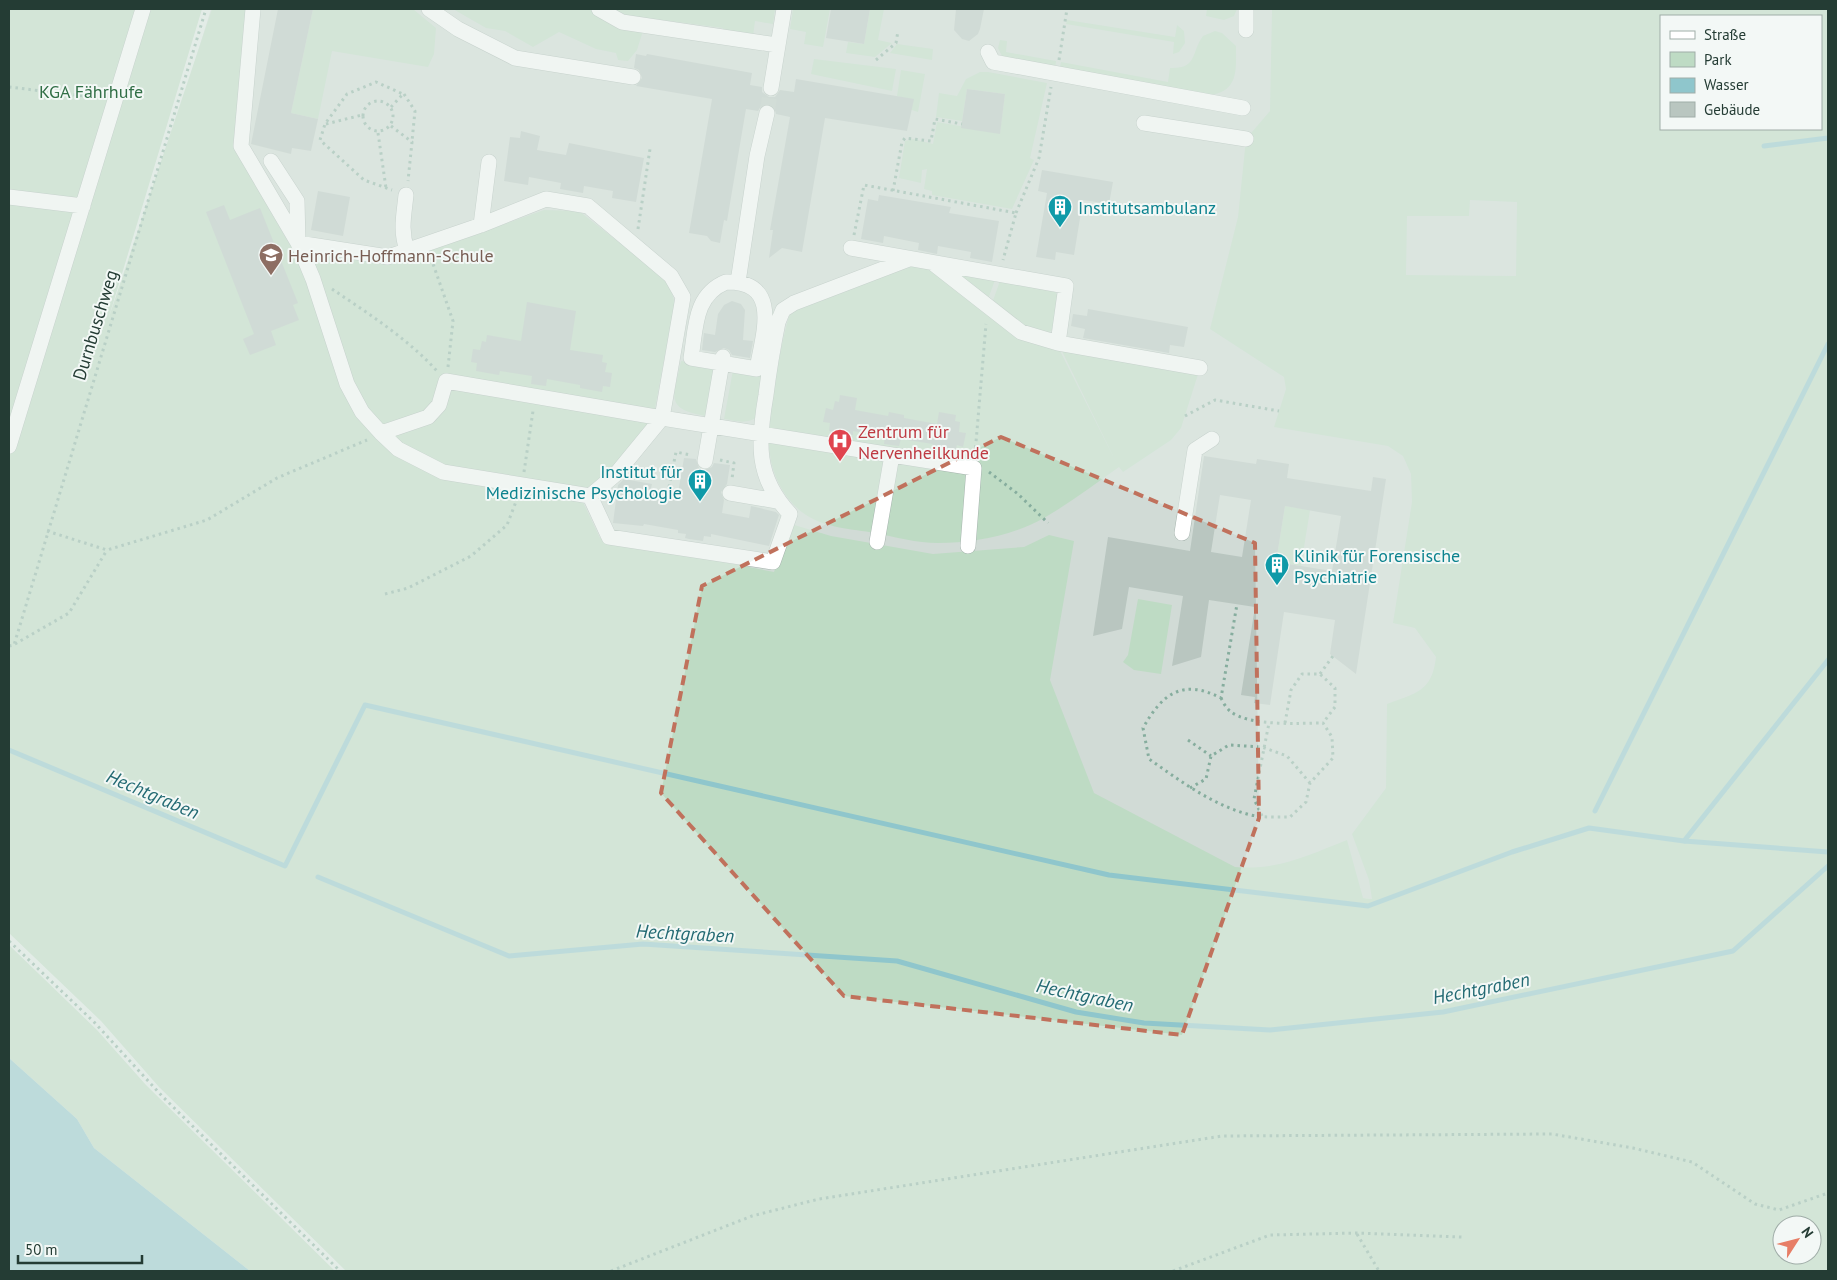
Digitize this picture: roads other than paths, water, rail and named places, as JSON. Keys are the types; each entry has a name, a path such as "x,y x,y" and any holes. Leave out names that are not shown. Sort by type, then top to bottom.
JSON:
{"street":[{"path":"9,446 83,206 113,100 143,9"},
{"path":"253,9 241,146 298,243 313,279 347,384 362,412 381,433 398,450 443,472 590,496 616,474 662,418 683,297 672,276 588,206 546,199 481,225 388,257 298,243"},
{"path":"429,9 474,38 515,58 633,77"},
{"path":"599,9 622,22 777,45"},
{"path":"771,88 784,9"},
{"path":"1246,9 1246,30"},
{"path":"988,52 994,62 1243,108"},
{"path":"738,282 757,156 767,113"},
{"path":"1144,123 1246,139"},
{"path":"271,161 297,200 298,243"},
{"path":"481,225 489,162"},
{"path":"406,195 402,220 403,239 407,250"},
{"path":"9,197 83,206"},
{"path":"851,248 1066,286 1058,343"},
{"path":"590,496 609,537 773,562 790,514 777,500 768,482 761,458 760,433 778,322 783,310 794,303 909,259"},
{"path":"932,263 987,308 1021,332 1058,343 1200,368"},
{"path":"726,282 738,282 754,290 765,306 766,320 757,369 722,360 691,358 700,309 705,296 714,287 726,282"},
{"path":"705,461 722,360"},
{"path":"381,433 428,417 439,405 446,381 974,468 968,546"},
{"path":"1182,533 1195,450 1212,439"},
{"path":"877,542 892,455"},
{"path":"730,493 777,500"}],"water":[{"path":"9,1058 77,1119 94,1148 250,1271 9,1271"}],"waterway":[{"path":"1764,146 1828,138"},
{"path":"1595,811 1828,344"},
{"path":"1684,841 1828,660"},
{"path":"9,750 285,866 365,705 1109,875 1368,906 1512,852 1589,828 1684,841 1828,852"},
{"name":"Hechtgraben","path":"318,877 509,956 643,944 897,961 1076,1012 1144,1023 1270,1030 1443,1012 1733,951 1828,866"}],"tunnel":[{"path":"767,113 771,88"}],"place":[{"name":"Institutsambulanz","path":"1060,228"},
{"name":"Heinrich-Hoffmann-Schule","path":"271,276"},
{"name":"Zentrum für Nervenheilkunde","path":"840,462"},
{"name":"Institut für Medizinische Psychologie","path":"700,502"},
{"name":"Klinik für Forensische Psychiatrie","path":"1277,586"}],"park label":[{"name":"KGA Fährhufe","path":"91,91"}]}
